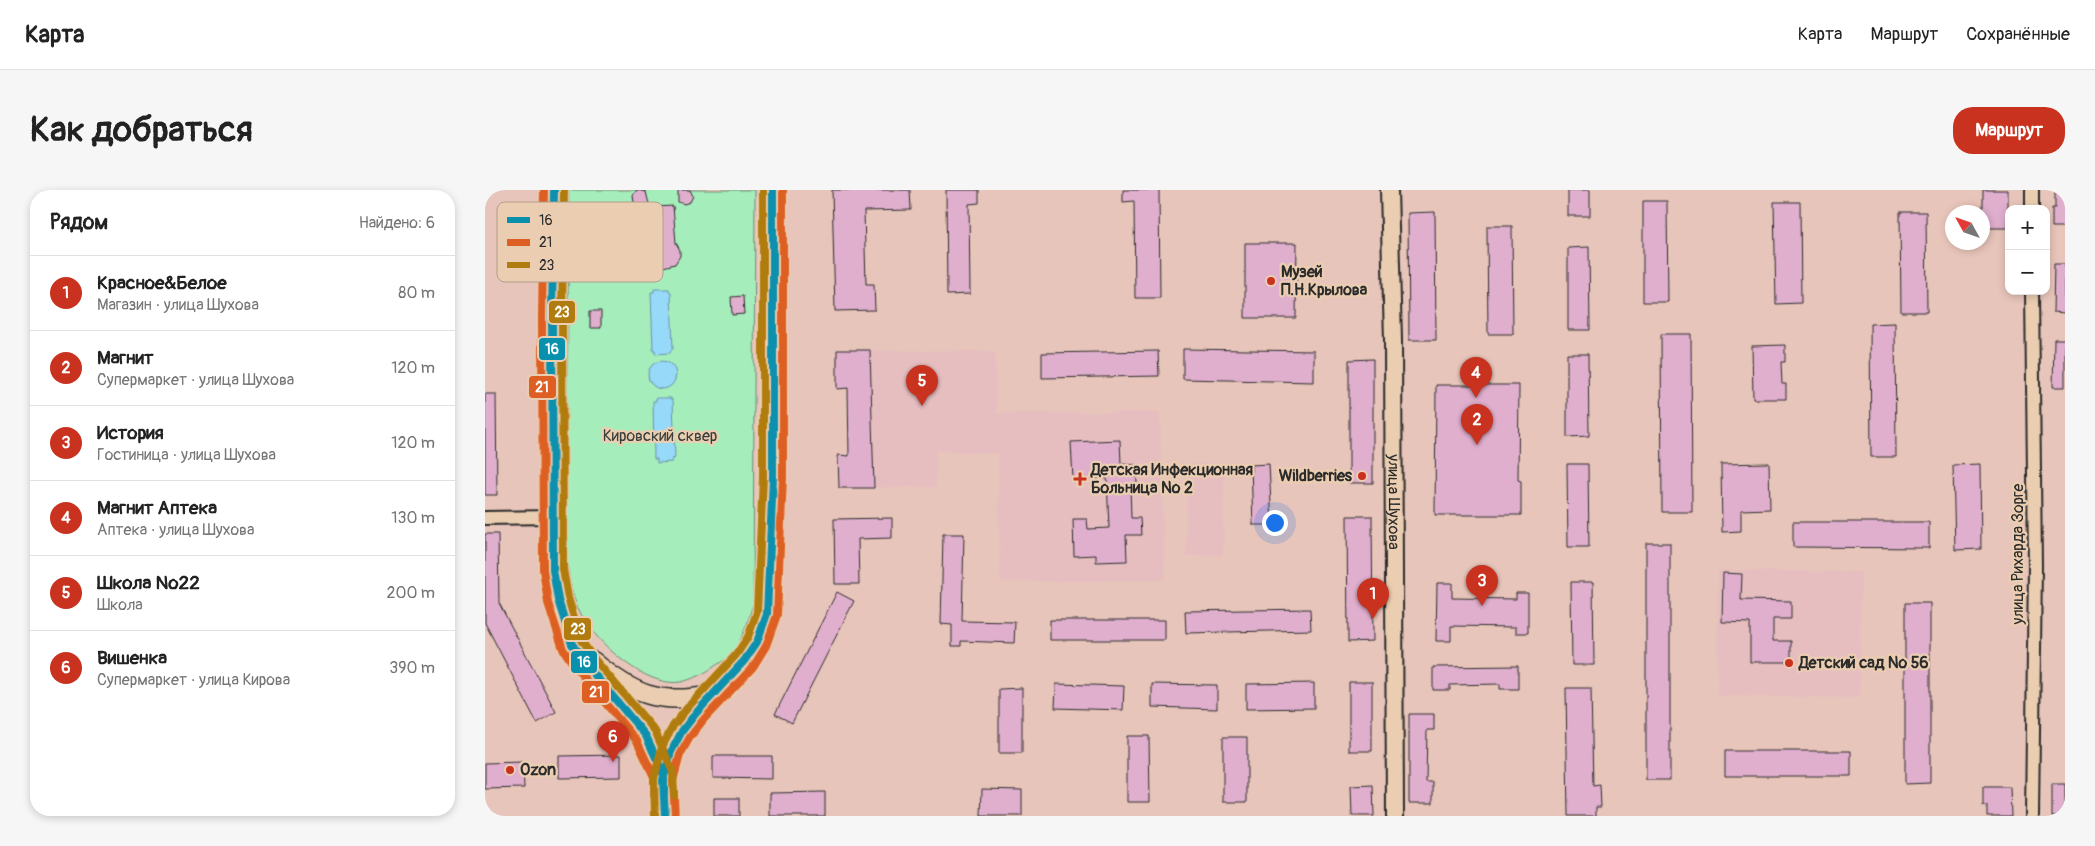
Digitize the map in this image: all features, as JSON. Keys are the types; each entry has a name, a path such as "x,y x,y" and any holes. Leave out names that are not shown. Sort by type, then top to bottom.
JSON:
{"main road":[{"path":"665,816 664,775 671,751 681,731 711,695 731,677 747,658 760,638 769,601 773,481 773,190"},
{"path":"553,282 553,570 558,600 572,644 583,661 646,736 664,775"},
{"path":"572,644 599,666 645,695 666,699 690,699 711,695"}],"street":[{"name":"улица Шухова","path":"1389,190 1393,340 1395,816"},
{"path":"2031,190 2032,205"},
{"name":"улица Рихарда Зорге","path":"2032,295 2035,566 2033,816"},
{"path":"485,518 554,518"}],"shaded area":[{"path":"837,350 995,351 997,413 1160,412 1165,580 1000,582 998,454 936,451 936,487 839,488 838,455 849,456 848,389 837,389"},
{"path":"1187,463 1225,463 1223,556 1186,556"},
{"name":"Детский сад № 56","path":"1718,570 1861,572 1860,698 1717,696"}],"green space":[{"name":"Кировский сквер","path":"569,190 755,190 753,603 741,638 728,657 703,673 681,682 667,682 637,671 623,661 598,637 588,625 577,606 572,591 566,551 568,282 663,282 663,202 569,202"}],"water":[{"path":"654,289 669,289 671,292 673,349 670,353 655,354 655,350 653,350 651,292 654,292"},
{"path":"662,361 672,365 676,375 672,385 662,389 652,385 648,375 652,365"},
{"path":"656,398 671,398 673,400 675,458 672,459 672,462 657,463 657,459 654,459 653,401 656,401"}],"building":[{"path":"637,190 646,192 648,202 634,202 633,195"},
{"path":"678,190 690,190 693,196 690,202 684,204 678,202"},
{"path":"832,190 910,190 911,210 864,211 866,284 874,284 875,310 835,311"},
{"path":"946,190 979,190 979,203 969,204 970,294 947,295"},
{"path":"1123,190 1159,190 1160,298 1135,298 1134,201 1123,202"},
{"path":"1568,190 1590,190 1590,216 1568,216"},
{"path":"1983,190 2008,190 2008,205 2005,205 2005,228 1990,228 1990,205 1983,205"},
{"path":"2055,190 2065,190 2065,227 2052,227 2052,208 2055,208"},
{"path":"1643,201 1667,201 1668,302 1643,302"},
{"path":"1774,202 1800,202 1801,303 1776,304"},
{"path":"673,206 676,243 680,250 680,256 675,264 663,267 663,207"},
{"path":"1435,212 1436,340 1409,340 1408,213"},
{"path":"1900,212 1926,212 1927,312 1901,312"},
{"path":"1487,226 1512,226 1513,334 1488,334"},
{"name":"Музей П.Н.Крылова","path":"1245,243 1297,243 1296,318 1245,318"},
{"path":"1589,247 1590,330 1568,330 1568,248"},
{"path":"2054,264 2065,264 2065,313 2053,312"},
{"path":"743,296 744,314 732,315 731,297"},
{"path":"590,311 601,311 601,328 590,328"},
{"path":"1895,323 1896,457 1871,457 1870,324"},
{"path":"1661,334 1691,334 1692,512 1662,512"},
{"path":"2054,339 2065,339 2065,387 2053,387"},
{"path":"1785,345 1785,362 1781,362 1782,384 1786,384 1786,399 1753,399 1752,346"},
{"path":"1183,349 1314,351 1314,382 1183,379"},
{"path":"837,350 870,350 874,488 839,488 838,455 849,456 848,388 837,389"},
{"path":"1158,351 1159,376 1042,378 1042,353"},
{"path":"1567,354 1588,354 1589,436 1567,437"},
{"path":"1373,359 1373,483 1349,483 1349,360"},
{"path":"1436,385 1519,385 1518,480 1521,481 1521,515 1435,515"},
{"path":"485,394 496,394 497,495 485,495"},
{"path":"1120,440 1121,464 1136,465 1137,483 1130,485 1131,518 1140,518 1141,535 1126,535 1127,561 1096,562 1096,555 1074,556 1073,519 1087,519 1088,529 1109,528 1107,478 1073,480 1071,442"},
{"path":"1769,463 1770,509 1741,510 1741,531 1722,532 1721,464"},
{"path":"1269,464 1272,525 1253,525 1251,465"},
{"path":"1567,464 1588,464 1589,547 1568,547"},
{"path":"1980,464 1981,549 1955,550 1953,465"},
{"path":"1347,516 1372,516 1373,641 1348,642"},
{"path":"892,518 892,538 858,539 859,584 835,584 834,519"},
{"path":"1793,522 1929,522 1929,548 1793,547"},
{"path":"485,534 498,534 499,603 556,712 537,723 485,623"},
{"path":"943,534 964,534 962,621 1015,622 1014,643 961,641 961,646 952,646 952,625 941,624"},
{"path":"1646,543 1670,543 1670,780 1646,780"},
{"path":"1723,573 1742,574 1741,600 1791,601 1791,619 1773,619 1773,641 1791,641 1791,662 1750,662 1750,623 1722,622"},
{"path":"1571,582 1593,582 1594,665 1572,665"},
{"path":"1437,583 1452,583 1452,598 1516,599 1516,593 1528,593 1528,633 1516,633 1516,627 1451,626 1451,641 1436,641"},
{"path":"837,592 854,601 792,723 775,714"},
{"path":"1905,603 1930,603 1930,783 1905,784"},
{"path":"1310,609 1311,630 1186,633 1185,611"},
{"path":"1050,620 1165,620 1165,640 1050,640"},
{"path":"1518,666 1518,689 1500,689 1500,684 1450,685 1450,690 1433,690 1433,667"},
{"path":"1349,682 1372,682 1372,751 1349,751"},
{"path":"1314,683 1314,708 1246,709 1246,684"},
{"path":"1056,684 1124,686 1123,710 1055,708"},
{"path":"1152,684 1217,685 1217,709 1152,707"},
{"path":"1022,688 1022,753 999,753 999,689"},
{"path":"1566,688 1591,688 1593,786 1600,785 1601,807 1596,807 1596,816 1568,816"},
{"path":"1409,714 1434,714 1434,730 1427,730 1426,782 1433,782 1433,803 1409,803"},
{"path":"1127,736 1149,736 1150,802 1127,802"},
{"path":"1223,737 1247,737 1247,802 1223,802"},
{"path":"1725,751 1851,751 1851,776 1725,776"},
{"path":"621,755 621,777 559,778 559,756"},
{"path":"713,756 772,756 772,779 713,778"},
{"path":"523,762 524,788 485,789 485,763"},
{"path":"2052,784 2065,784 2065,816 2052,816"},
{"path":"1373,785 1374,816 1352,816 1351,786"},
{"path":"1983,787 2010,787 2011,816 1987,816 1987,806 1983,806"},
{"path":"982,789 1022,790 1022,816 981,816"},
{"path":"825,792 825,816 770,816 770,793"},
{"path":"714,798 739,798 739,816 714,816"}],"transit line":[{"name":"21","path":"544,190 544,202"},
{"name":"16","path":"554,190 554,202"},
{"name":"23","path":"564,190 564,202"},
{"name":"23","path":"655,816 654,779 662,747 673,726 688,707 736,655 748,637 757,612 763,477 763,190"},
{"name":"16","path":"665,816 663,780 671,752 682,731 696,713 744,661 757,642 767,614 773,477 773,190"},
{"name":"21","path":"675,816 673,781 680,755 690,737 704,719 753,667 766,646 777,615 783,477 783,190"},
{"name":"21","path":"543,282 543,570 548,603 563,649 575,667 637,741 654,777 654,795"},
{"name":"16","path":"553,282 553,570 558,600 572,644 583,661 646,736 664,775 664,795"},
{"name":"23","path":"563,282 563,569 568,598 581,640 591,655 655,731 673,772 674,795"}],"place":[{"name":"Музей П.Н.Крылова","path":"1271,281"},
{"name":"Магнит Аптека","path":"1476,398"},
{"name":"Школа №22","path":"922,406"},
{"name":"Магнит","path":"1477,445"},
{"name":"Wildberries","path":"1362,476"},
{"name":"Детская Инфекционная Больница № 2","path":"1080,479"},
{"name":"История","path":"1482,606"},
{"name":"Красное&Белое","path":"1373,619"},
{"name":"Детский сад № 56","path":"1789,663"},
{"name":"Вишенка","path":"613,762"},
{"name":"Ozon","path":"510,770"}]}
